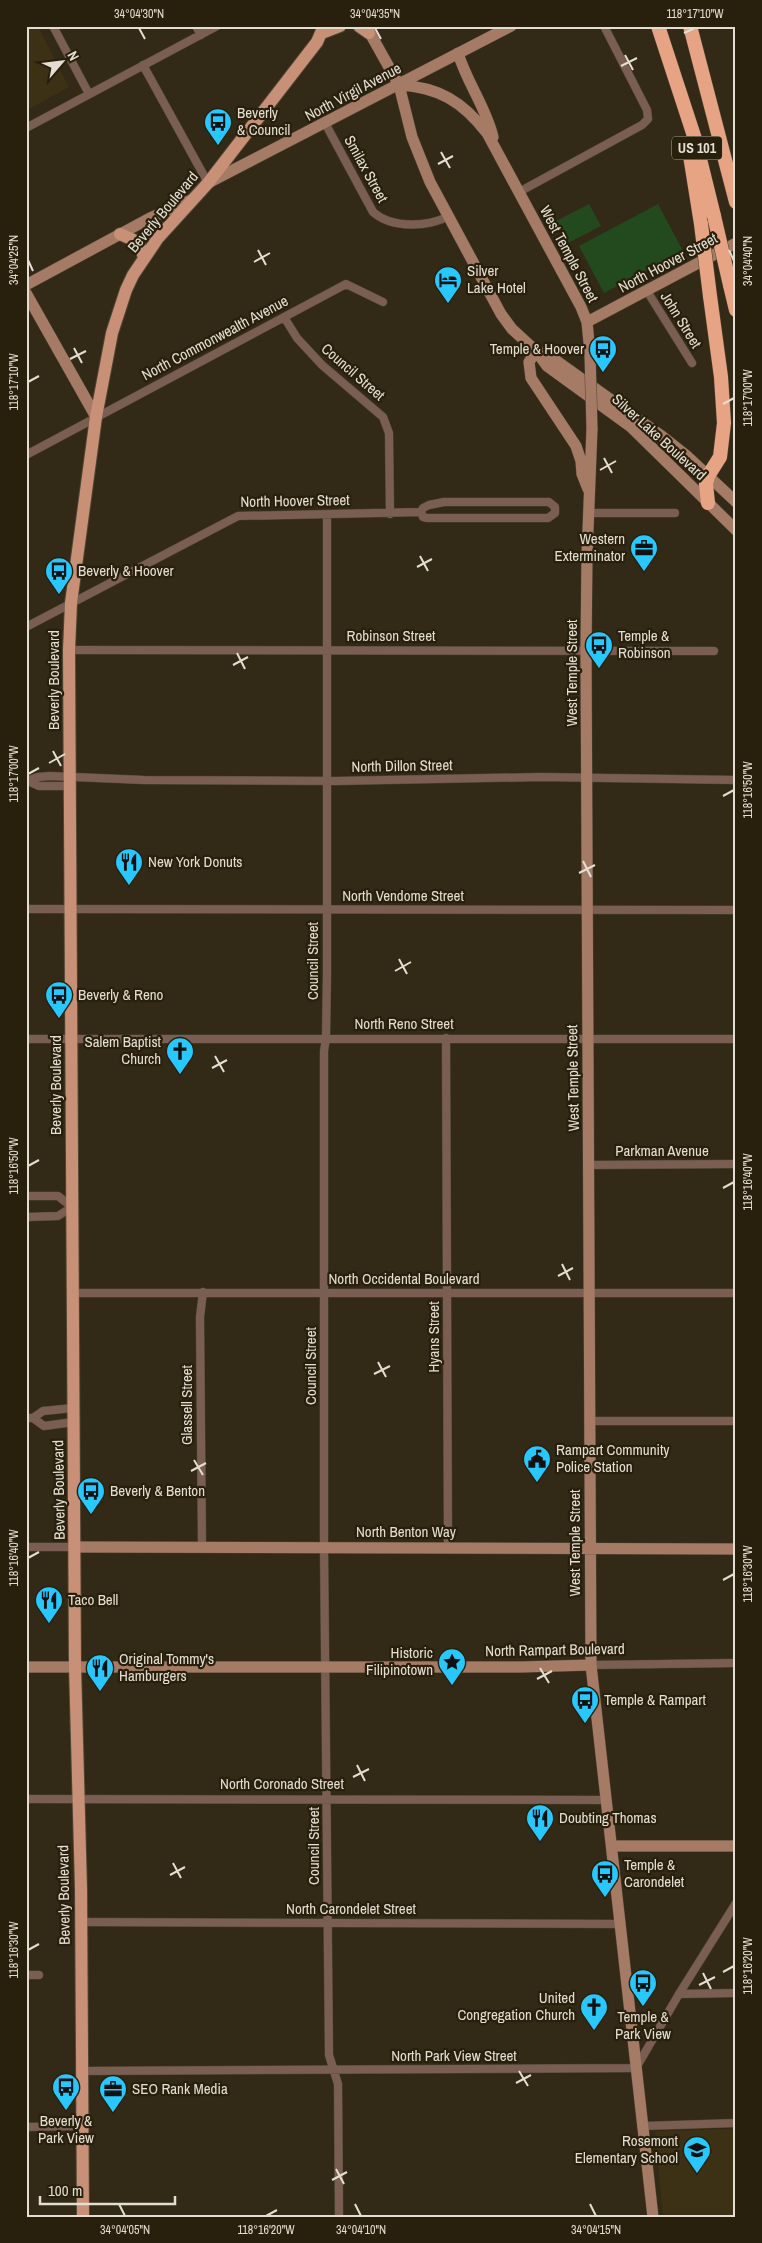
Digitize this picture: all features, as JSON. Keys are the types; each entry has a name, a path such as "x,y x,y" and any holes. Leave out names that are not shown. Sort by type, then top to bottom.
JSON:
{"highway":[{"path":"653,26 668,54"},
{"name":"US 101","path":"658,26 695,140 736,310"},
{"name":"US 101","path":"690,26 736,202"},
{"path":"677,81 701,224 721,377 724,423 720,457 708,476 706,484 708,503"}],"main road":[{"path":"323,30 340,26"},
{"name":"North Virgil Avenue","path":"208,183 511,26"},
{"path":"365,28 399,84"},
{"name":"Beverly Boulevard","path":"83,2217 80,2071 81,1922 75,1666 76,1547 73,1408 69,782 71,603 96,417 119,308 133,275 144,257 208,183 323,30"},
{"path":"458,53 468,80 488,118 495,146"},
{"name":"West Temple Street","path":"399,84 422,86 450,98 479,123 495,146 582,307 587,322 590,353 592,429 588,513 586,650 591,1665 653,2217"},
{"name":"Silver Lake Boulevard","path":"399,84 419,157 500,314 516,334 536,351 547,366 631,428 736,530"},
{"path":"26,285 150,218 192,200"},
{"path":"120,234 138,242 144,257"},
{"name":"North Hoover Street","path":"587,322 736,243"},
{"path":"26,293 96,417"},
{"path":"536,351 529,362 532,378 576,446 581,461 582,474 589,492"},
{"name":"Silver Lake Boulevard","path":"536,351 552,357 663,437 736,502"},
{"name":"North Benton Way","path":"76,1547 736,1549"},
{"name":"North Rampart Boulevard","path":"26,1667 521,1667 591,1665"},
{"path":"612,1846 736,1846"}],"street":[{"path":"53,26 90,94"},
{"path":"196,26 201,35"},
{"path":"26,128 217,26"},
{"path":"519,192 642,125 648,119 647,110 604,26"},
{"path":"143,65 208,183"},
{"name":"Smilax Street","path":"325,123 374,212 380,218 394,223 433,223 449,216"},
{"name":"North Commonwealth Avenue","path":"26,455 346,284 383,302"},
{"name":"John Street","path":"647,291 692,363"},
{"name":"Council Street","path":"284,317 308,351 332,374 377,410 386,424 390,444 390,514"},
{"name":"North Hoover Street","path":"444,502 544,502 552,504 555,508 555,513 548,518 427,518 423,517 421,512 423,508 429,505 444,502"},
{"name":"North Hoover Street","path":"26,627 238,516 421,512"},
{"path":"588,513 675,513"},
{"name":"Council Street","path":"326,515 327,909 326,1038 324,1051 324,1548 327,1667 329,2055 338,2084 339,2217"},
{"name":"Robinson Street","path":"69,650 714,651"},
{"name":"North Dillon Street","path":"27,781 38,777 69,782 587,778 736,780"},
{"name":"North Vendome Street","path":"26,909 736,910"},
{"name":"Hyans Street","path":"446,1038 448,1547"},
{"name":"North Reno Street","path":"26,1039 736,1039"},
{"name":"Parkman Avenue","path":"588,1165 736,1164"},
{"path":"26,1196 58,1196 72,1206 58,1216 26,1217"},
{"name":"Glassell Street","path":"202,1547 200,1317 203,1292"},
{"name":"North Occidental Boulevard","path":"73,1293 736,1293"},
{"path":"30,1418 43,1411 73,1408"},
{"path":"30,1418 44,1426 74,1422"},
{"path":"590,1421 736,1420"},
{"path":"26,1548 76,1547"},
{"name":"North Rampart Boulevard","path":"591,1665 736,1663"},
{"name":"North Coronado Street","path":"26,1800 606,1800"},
{"path":"636,2068 679,1994 736,1904"},
{"name":"North Carondelet Street","path":"81,1922 621,1924"},
{"path":"26,1975 39,1975"},
{"path":"679,1994 736,1993"},
{"name":"North Park View Street","path":"80,2071 636,2068"},
{"path":"643,2126 736,2123"},
{"path":"26,2127 81,2126"}],"shaded area":[{"path":"26,26 38,26 69,87 26,111"},
{"name":"Rosemont Elementary School","path":"736,2129 736,2217 663,2217 655,2131"}],"green space":[{"path":"589,204 601,226 566,244 554,222"},
{"path":"658,204 683,251 604,293 579,246"}],"place":[{"name":"Beverly & Council","path":"218,146"},
{"name":"Silver Lake Hotel","path":"448,304"},
{"name":"Temple & Hoover","path":"603,373"},
{"name":"Western Exterminator","path":"644,572"},
{"name":"Beverly & Hoover","path":"59,595"},
{"name":"Temple & Robinson","path":"599,669"},
{"name":"New York Donuts","path":"129,886"},
{"name":"Beverly & Reno","path":"59,1019"},
{"name":"Salem Baptist Church","path":"180,1075"},
{"name":"Rampart Community Police Station","path":"537,1483"},
{"name":"Beverly & Benton","path":"91,1515"},
{"name":"Taco Bell","path":"49,1624"},
{"name":"Historic Filipinotown","path":"452,1686"},
{"name":"Original Tommy's Hamburgers","path":"100,1692"},
{"name":"Temple & Rampart","path":"585,1724"},
{"name":"Doubting Thomas","path":"540,1842"},
{"name":"Temple & Carondelet","path":"605,1898"},
{"name":"Temple & Park View","path":"643,2007"},
{"name":"United Congregation Church","path":"594,2031"},
{"name":"Beverly & Park View","path":"66,2111"},
{"name":"SEO Rank Media","path":"113,2113"},
{"name":"Rosemont Elementary School","path":"697,2174"}]}
